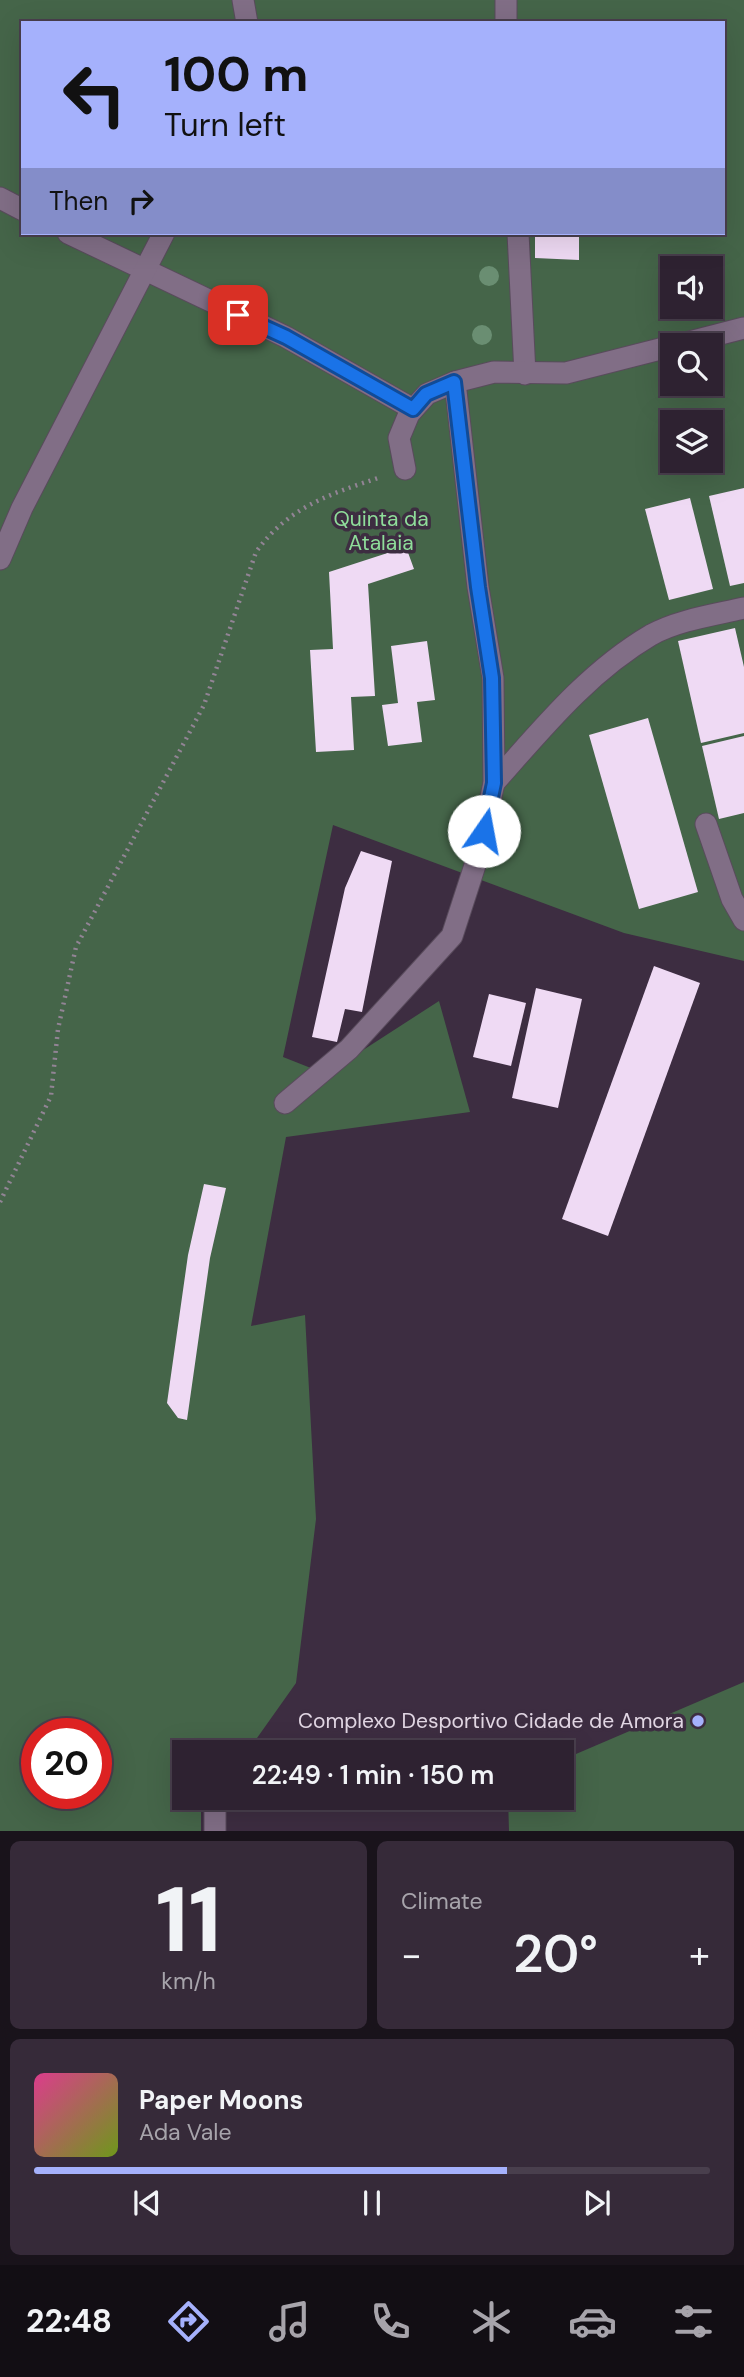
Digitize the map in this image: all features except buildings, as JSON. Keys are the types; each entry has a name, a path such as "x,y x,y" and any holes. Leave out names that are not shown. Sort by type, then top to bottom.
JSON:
{"street":[{"path":"243,0 247,21"},
{"path":"506,0 506,21"},
{"path":"0,198 21,209"},
{"path":"72,235 286,337 413,409"},
{"path":"0,559 22,508 163,235"},
{"path":"518,235 525,374"},
{"path":"723,333 744,328"},
{"path":"405,469 399,438 413,409 426,394 454,382 494,372 566,373 660,349"},
{"path":"285,1102 349,1049 452,936 478,856 494,783 492,678 478,587 454,382"},
{"path":"494,783 577,690 652,635 694,620 744,608"},
{"path":"706,824 732,899 744,920"},
{"path":"215,1810 215,1831"}],"path":[{"path":"0,1202 51,1096 58,1029 76,947 204,705 256,552 271,531 289,515 356,486 405,469"}],"green space":[{"name":"Quinta da Atalaia","path":"0,0 744,0 744,961 624,933 333,825 283,1057 326,1074 439,1001 470,1112 286,1137 251,1326 305,1315 316,1519 296,1683 256,1740 172,1740 172,1810 201,1810 201,1831 0,1831"},
{"name":"Complexo Desportivo Cidade de Amora","path":"744,1682 744,1831 509,1831 508,1810 574,1810 574,1755"}],"place":[{"name":"Complexo Desportivo Cidade de Amora","path":"698,1721"}],"route":[{"path":"238,315 286,337 413,409 426,394 454,382 478,587 492,678 494,783 484,831"}]}
